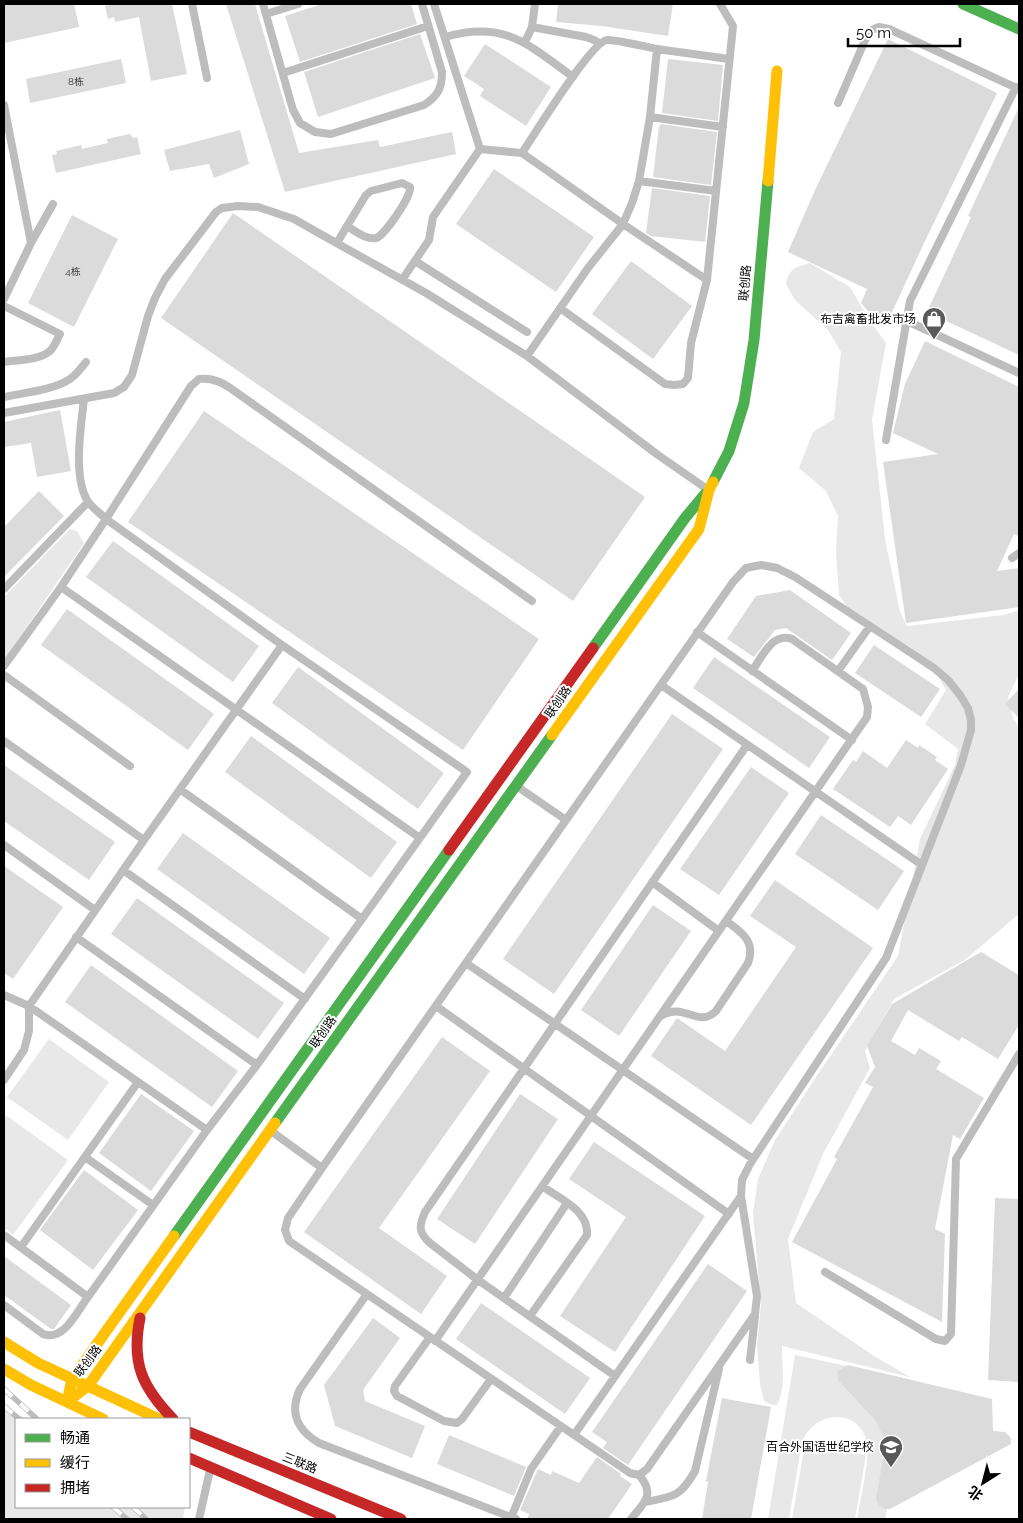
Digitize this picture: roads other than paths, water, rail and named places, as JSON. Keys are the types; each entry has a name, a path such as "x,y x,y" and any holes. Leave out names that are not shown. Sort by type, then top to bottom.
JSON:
{"street":[{"path":"963,4 1019,29"},
{"name":"联创路","path":"67,1402 88,1386 699,529 709,490 729,451 744,403 754,340 777,71"},
{"name":"联创路","path":"67,1402 72,1379 685,518 709,490"},
{"path":"141,1311 136,1333 135,1354 139,1369 148,1390 161,1408 173,1418"},
{"path":"4,1342 72,1379 157,1418"},
{"path":"4,1369 101,1418"},
{"name":"三联路","path":"191,1432 401,1519"},
{"path":"190,1458 331,1519"}],"lane":[{"path":"192,4 207,78"},
{"path":"263,4 293,110 300,123 315,132 331,134 424,105 439,92 442,83 442,72 422,4"},
{"path":"266,14 298,4"},
{"path":"434,4 480,149"},
{"path":"525,42 532,27 535,4"},
{"path":"560,308 665,384 683,384 688,378 691,343 707,280 733,26 720,4"},
{"path":"283,73 428,26"},
{"path":"838,103 866,38 872,30 879,26 1018,88 910,301 886,440"},
{"path":"532,27 594,40 599,44"},
{"path":"445,37 465,31 494,31 525,42 573,77"},
{"path":"522,153 573,77 599,44 608,40 730,59"},
{"path":"527,356 588,268 623,224 632,203 639,181 650,117 656,48"},
{"path":"4,106 31,243"},
{"path":"650,117 723,127"},
{"path":"480,149 522,153 707,280"},
{"path":"402,280 429,240 433,217 480,149"},
{"path":"639,181 716,191"},
{"path":"337,243 347,226 362,201 371,191 402,183 410,187 410,195 379,237 374,239 368,238 347,226"},
{"path":"4,299 31,243 54,204"},
{"path":"4,413 114,393 124,387 132,376 148,316 155,298 166,279 216,212 222,208 238,206 258,208 294,219 402,280 527,356 658,455 709,490"},
{"path":"414,261 528,332"},
{"path":"4,306 60,334 48,352 38,356 4,362"},
{"path":"906,320 1019,373"},
{"path":"4,397 68,381 77,374 86,362"},
{"path":"4,666 61,588 191,386 199,379 210,378 222,382 532,601"},
{"path":"4,1305 43,1334 49,1336 56,1335 65,1328 207,1130 258,1065 467,772 282,645 106,519 88,502 79,476 84,399"},
{"path":"4,589 88,502"},
{"path":"1012,558 1019,553"},
{"path":"631,1519 648,1494 648,1487 639,1475 630,1473 288,1241 284,1230 288,1218 322,1168 732,582 746,568 761,565 777,568 796,577 934,668 948,680 968,708 971,730 961,765 886,958 753,1159 742,1180 741,1196 757,1296 750,1360"},
{"path":"61,588 420,838"},
{"path":"838,671 870,626"},
{"path":"698,632 852,740"},
{"path":"491,1379 462,1419 457,1423 444,1421 397,1396 394,1391 395,1386 478,1280 867,716 867,698 863,689 792,639 786,637 774,640 752,671"},
{"path":"4,1080 24,1050 28,1030 29,1006 282,645"},
{"path":"4,675 130,766"},
{"path":"661,685 922,866"},
{"path":"4,741 144,840"},
{"path":"615,1376 478,1280 423,1237 421,1222 425,1212 523,1068 747,745"},
{"path":"501,776 566,820"},
{"path":"181,790 362,918"},
{"path":"4,845 95,910"},
{"path":"123,870 305,999"},
{"path":"652,882 720,931"},
{"path":"660,1017 667,1012 676,1010 704,1018 716,1011 748,963 751,955 746,937 726,921"},
{"path":"76,937 258,1065"},
{"path":"466,963 753,1159"},
{"path":"4,995 29,1006 207,1130"},
{"path":"436,1006 729,1214"},
{"path":"825,1272 936,1339 945,1341 949,1338 951,1334 956,1159 1019,1054"},
{"path":"21,1248 138,1082"},
{"path":"270,1131 322,1168"},
{"path":"85,1157 153,1205"},
{"path":"530,1316 587,1235 588,1226 584,1217 542,1186"},
{"path":"574,1435 741,1196"},
{"path":"504,1298 567,1203"},
{"path":"4,1235 88,1297"},
{"path":"367,1294 300,1389 295,1401 296,1415 300,1427 306,1436 319,1443 513,1518 531,1469 561,1426"},
{"path":"639,1475 647,1470 755,1314"},
{"path":"644,1502 681,1492 689,1482 695,1471 720,1365"},
{"path":"199,1519 211,1468"}],"railway":[{"path":"4,1389 36,1418"},
{"path":"4,1406 18,1418"},
{"path":"114,1508 127,1519"},
{"path":"134,1508 146,1519"}],"place":[{"name":"布吉禽畜批发市场","path":"934,340"},
{"name":"百合外国语世纪学校","path":"891,1468"}]}
